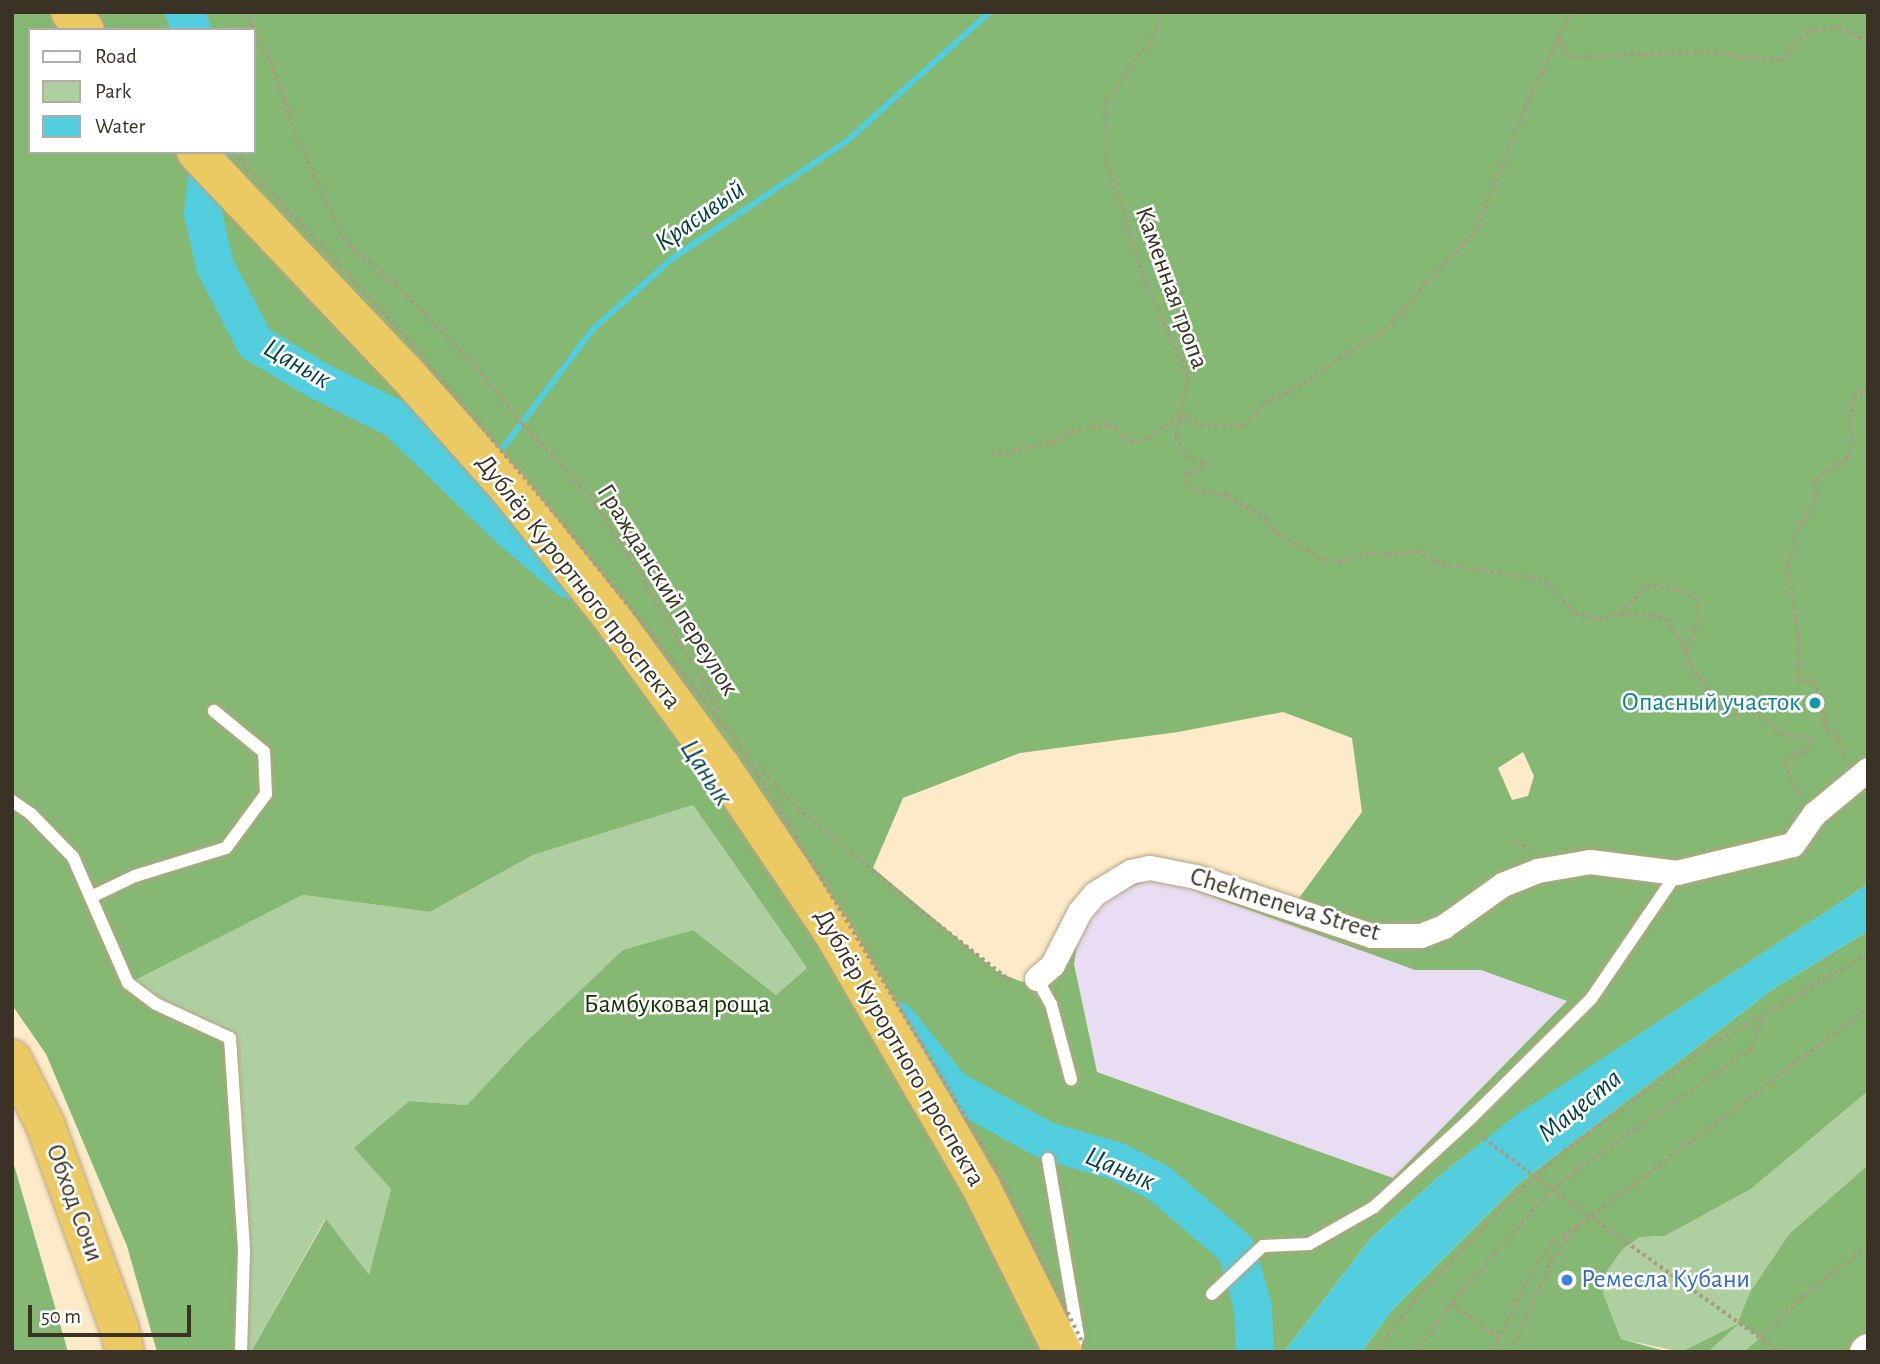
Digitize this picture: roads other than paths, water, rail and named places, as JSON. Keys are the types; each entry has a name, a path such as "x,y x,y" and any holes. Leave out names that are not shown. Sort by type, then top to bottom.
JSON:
{"highway":[{"path":"70,12 83,28"},
{"name":"Дублёр Курортного проспекта","path":"198,154 404,371 509,489 610,615 722,768 846,954 981,1187 1063,1352"},
{"name":"Обход Сочи","path":"12,1059 45,1125 119,1327 125,1352"}],"street":[{"name":"Chekmeneva Street","path":"1037,979 1053,965 1080,912 1095,894 1113,880 1150,869 1196,877 1372,936 1421,936 1444,927 1503,885 1538,871 1590,862 1677,873 1793,845 1815,814 1862,774"}],"lane":[{"path":"91,897 135,876 226,848 266,794 264,752 214,711"},
{"path":"12,801 31,814 73,857 128,983 156,1004 230,1038 244,1251 241,1352"},
{"path":"1212,1294 1263,1246 1309,1244 1374,1207 1471,1118 1591,999 1677,873"},
{"path":"1037,979 1051,1004 1071,1079"},
{"path":"1048,1159 1078,1336 1073,1352"}],"water":[{"name":"Мацеста","path":"1868,884 1868,931 1773,989 1518,1184 1393,1309 1361,1352 1284,1352 1371,1238 1443,1173 1516,1115"}],"waterway":[{"name":"Цанык","path":"184,12 191,28"},
{"name":"Красивый","path":"496,457 593,329 673,258 847,141 990,12"},
{"name":"Цанык","path":"210,154 203,214 215,266 255,343 317,380 396,419 511,530 570,580"},
{"name":"Красивый","path":"471,491 481,477"},
{"name":"Цанык","path":"897,1021 952,1089 1047,1141 1116,1161 1159,1183 1236,1249 1253,1307 1255,1352"}],"place":[{"name":"Опасный участок","path":"1815,703"},
{"name":"Ремесла Кубани","path":"1567,1280"}],"park label":[{"name":"Бамбуковая роща","path":"677,1005"}]}
